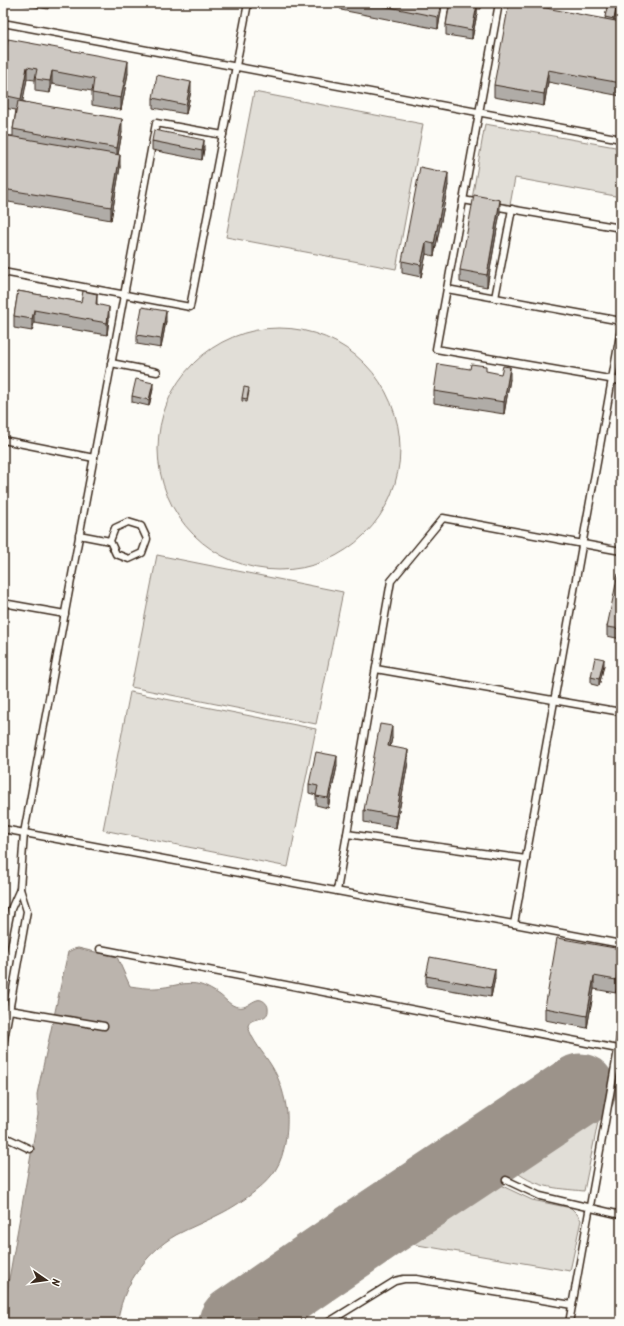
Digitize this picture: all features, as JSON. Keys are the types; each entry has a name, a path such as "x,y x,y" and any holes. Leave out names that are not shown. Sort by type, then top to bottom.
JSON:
{"lane":[{"path":"3,272 190,307 248,3"},
{"path":"499,3 436,349 621,381"},
{"path":"3,23 621,139"},
{"path":"3,949 11,909 20,889 24,833 156,123 223,135"},
{"path":"463,200 621,228"},
{"path":"495,298 512,209"},
{"path":"447,289 621,321"},
{"path":"514,924 621,329"},
{"path":"111,363 157,372"},
{"path":"3,440 94,458"},
{"path":"337,891 391,581 443,518 621,551"},
{"path":"128,522 141,526 147,539 142,553 129,559 116,554 110,541 115,528 128,522"},
{"path":"79,536 110,541"},
{"path":"3,603 65,614"},
{"path":"376,669 621,712"},
{"path":"3,829 621,944"},
{"path":"347,834 526,859"},
{"path":"3,1045 27,911 20,889"},
{"path":"100,949 618,1048"},
{"path":"9,1010 104,1026"},
{"path":"568,1323 621,1033"},
{"path":"3,1136 30,1149"},
{"path":"506,1180 540,1196 621,1215"},
{"path":"327,1323 394,1281 404,1279 424,1280 572,1304"}],"shaded area":[{"path":"254,92 423,124 396,269 226,237"},
{"path":"485,124 621,148 621,197 515,178 510,205 472,199"},
{"path":"267,328 291,328 314,333 336,342 356,355 365,363 380,382 391,403 398,425 400,449 398,473 391,495 380,516 365,535 356,543 336,556 314,565 291,570 267,570 244,565 222,556 202,543 185,526 172,506 163,484 158,461 158,437 163,414 172,392 185,372 202,355 222,342 244,333"},
{"path":"157,555 343,592 316,724 131,687"},
{"path":"130,692 316,729 288,867 103,830"},
{"path":"78,948 117,957 130,986 142,988 161,988 190,983 203,986 213,991 235,1006 243,1007 259,1000 267,1005 268,1013 266,1016 252,1021 248,1026 255,1042 274,1070 282,1088 287,1113 287,1127 282,1157 276,1169 266,1182 244,1200 216,1216 176,1235 165,1242 145,1261 129,1285 120,1310 118,1323 3,1323 3,1313 38,1115 37,1094 68,952"},
{"path":"600,1112 584,1191 545,1186 528,1180 511,1168"},
{"path":"496,1183 532,1200 571,1208 577,1214 581,1220 570,1271 406,1243"}],"building":[{"path":"369,3 441,3 438,17"},
{"path":"450,3 467,3 477,5 472,30 446,25"},
{"path":"509,3 519,3 621,22 621,83 548,70 544,94 494,85"},
{"path":"608,3 617,3 614,19 605,17"},
{"path":"8,39 128,61 121,98 92,93 94,79 52,71 50,81 35,79 37,69 27,67 21,99 3,95 3,64"},
{"path":"157,75 191,82 186,105 153,98"},
{"path":"18,101 122,119 117,148 13,129"},
{"path":"154,130 204,140 202,151 152,141"},
{"path":"3,135 120,155 111,207 3,189"},
{"path":"420,167 448,173 434,244 426,242 421,265 402,261"},
{"path":"474,195 500,200 487,275 460,270"},
{"path":"18,291 81,302 83,291 97,294 96,304 109,307 107,323 34,310 32,319 14,316"},
{"path":"142,307 166,311 161,339 137,335"},
{"path":"438,364 470,369 471,364 486,366 486,371 501,374 503,366 510,367 504,402 434,391"},
{"path":"136,379 153,383 149,400 132,396"},
{"path":"244,387 249,388 247,399 242,398"},
{"path":"618,574 621,575 621,629 607,627"},
{"path":"595,657 604,659 599,679 591,677"},
{"path":"380,724 392,726 388,746 408,750 396,816 364,810"},
{"path":"316,752 337,756 328,798 316,796 318,786 309,784"},
{"path":"557,938 621,949 616,980 594,976 587,1016 545,1008"},
{"path":"430,957 495,969 491,988 426,976"}],"runway":[{"path":"235,1323 376,1226 580,1090"}]}
